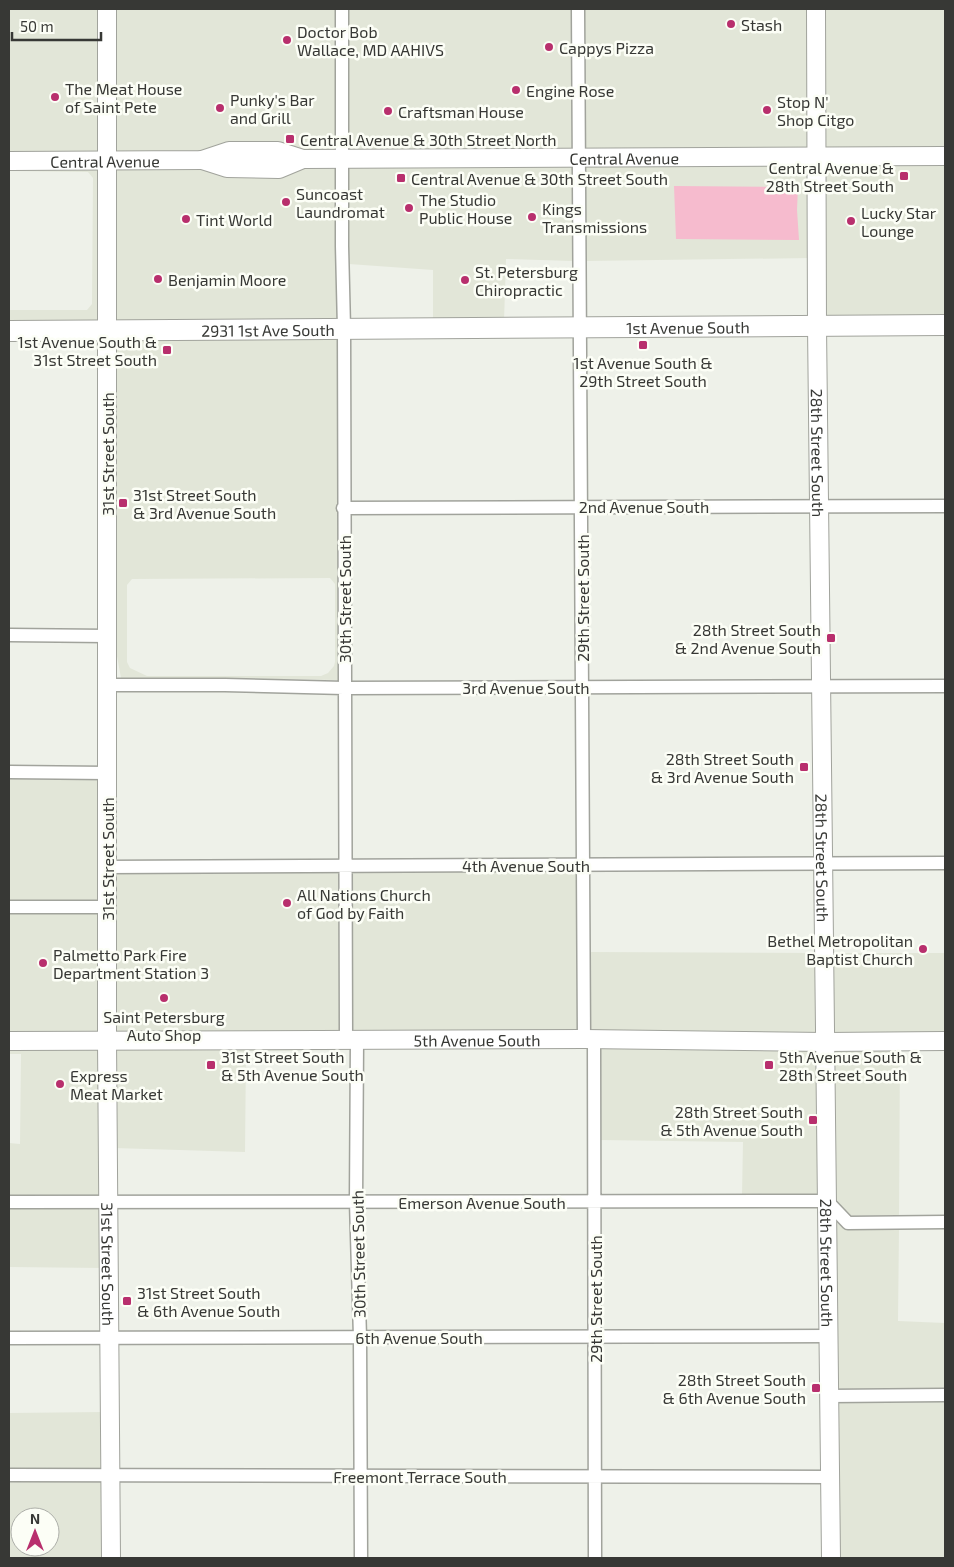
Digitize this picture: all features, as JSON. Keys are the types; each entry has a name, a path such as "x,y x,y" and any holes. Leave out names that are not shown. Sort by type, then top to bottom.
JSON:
{"main road":[{"name":"1st Avenue South","path":"429,328 945,325"},
{"name":"2931 1st Ave South","path":"106,330 429,328"},
{"path":"9,331 106,330"}],"street":[{"name":"31st Street South","path":"107,9 107,1041 112,1558"},
{"name":"30th Street South","path":"342,9 346,866 360,1337 361,1558"},
{"name":"29th Street South","path":"578,9 583,864 594,1202 595,1558"},
{"name":"28th Street South","path":"816,9 817,326 831,1558"},
{"name":"Central Avenue","path":"9,162 202,160 229,151 278,151 303,159 945,156"},
{"name":"2nd Avenue South","path":"343,508 945,506"},
{"path":"9,635 107,636"},
{"name":"3rd Avenue South","path":"107,685 344,688 945,686"},
{"path":"9,772 107,772"},
{"name":"4th Avenue South","path":"107,867 945,863"},
{"path":"9,907 107,907"},
{"name":"5th Avenue South","path":"9,1041 589,1039 825,1042 945,1041"},
{"name":"Emerson Avenue South","path":"9,1202 827,1202"},
{"path":"827,1202 848,1223 945,1222"},
{"name":"6th Avenue South","path":"9,1338 829,1336"},
{"path":"830,1396 945,1395"},
{"name":"Freemont Terrace South","path":"9,1475 830,1477"}],"shaded area":[{"path":"9,9 101,9 101,154 9,154"},
{"path":"113,9 335,9 337,152 113,153"},
{"path":"348,9 572,9 572,151 349,152"},
{"path":"584,9 809,9 810,150 584,151"},
{"path":"822,9 945,9 945,149 822,149"},
{"path":"810,163 810,258 585,261 584,165"},
{"path":"822,163 945,163 945,318 823,319"},
{"path":"572,165 573,261 506,259 504,321 433,321 433,270 349,264 349,166"},
{"path":"337,166 338,321 113,323 113,167"},
{"path":"101,167 100,323 9,324 9,310 87,310 92,304 93,178 88,172 9,171 9,168"},
{"path":"674,186 798,187 799,240 676,239"},
{"path":"338,335 338,680 121,678 113,634 113,336","holes":["330,578 335,584 335,662 328,673 321,676 147,676 130,668 127,662 127,585 132,579"]},
{"path":"9,779 101,780 101,900 9,900"},
{"path":"577,871 578,1032 352,1033 352,872"},
{"path":"340,872 340,1033 113,1034 113,874"},
{"path":"9,914 101,914 101,1034 9,1034"},
{"path":"590,952 818,953 819,1035 590,1032"},
{"path":"831,953 945,953 945,1034 831,1035"},
{"path":"600,1046 819,1049 821,1195 742,1195 743,1142 600,1140"},
{"path":"351,1047 351,1050 246,1051 245,1152 114,1148 113,1048"},
{"path":"9,1048 101,1048 102,1195 9,1195 9,1143 20,1144 21,1054 9,1054"},
{"path":"900,1048 899,1215 850,1216 833,1199 831,1049"},
{"path":"9,1209 102,1209 103,1268 9,1267"},
{"path":"834,1217 848,1230 899,1229 898,1321 945,1323 945,1388 836,1389"},
{"path":"945,1402 945,1558 837,1558 836,1403"},
{"path":"104,1412 105,1469 9,1469 9,1413"},
{"path":"9,1482 105,1482 105,1558 9,1558"}],"place":[{"name":"Stash","path":"731,24"},
{"name":"Doctor Bob Wallace, MD AAHIVS","path":"287,40"},
{"name":"Cappys Pizza","path":"549,47"},
{"name":"Engine Rose","path":"516,90"},
{"name":"The Meat House of Saint Pete","path":"55,97"},
{"name":"Punky's Bar and Grill","path":"220,108"},
{"name":"Stop N' Shop Citgo","path":"767,110"},
{"name":"Craftsman House","path":"388,111"},
{"name":"Central Avenue & 30th Street North","path":"290,139"},
{"name":"Central Avenue & 28th Street South","path":"904,176"},
{"name":"Central Avenue & 30th Street South","path":"401,178"},
{"name":"Suncoast Laundromat","path":"286,202"},
{"name":"The Studio Public House","path":"409,208"},
{"name":"Kings Transmissions","path":"532,217"},
{"name":"Tint World","path":"186,219"},
{"name":"Lucky Star Lounge","path":"851,221"},
{"name":"Benjamin Moore","path":"158,279"},
{"name":"St. Petersburg Chiropractic","path":"465,280"},
{"name":"1st Avenue South & 29th Street South","path":"643,345"},
{"name":"1st Avenue South & 31st Street South","path":"167,350"},
{"name":"31st Street South & 3rd Avenue South","path":"123,503"},
{"name":"28th Street South & 2nd Avenue South","path":"831,638"},
{"name":"28th Street South & 3rd Avenue South","path":"804,767"},
{"name":"All Nations Church of God by Faith","path":"287,903"},
{"name":"Bethel Metropolitan Baptist Church","path":"923,949"},
{"name":"Palmetto Park Fire Department Station 3","path":"43,963"},
{"name":"Saint Petersburg Auto Shop","path":"164,998"},
{"name":"31st Street South & 5th Avenue South","path":"211,1065"},
{"name":"5th Avenue South & 28th Street South","path":"769,1065"},
{"name":"Express Meat Market","path":"60,1084"},
{"name":"28th Street South & 5th Avenue South","path":"813,1120"},
{"name":"31st Street South & 6th Avenue South","path":"127,1301"},
{"name":"28th Street South & 6th Avenue South","path":"816,1388"}]}
